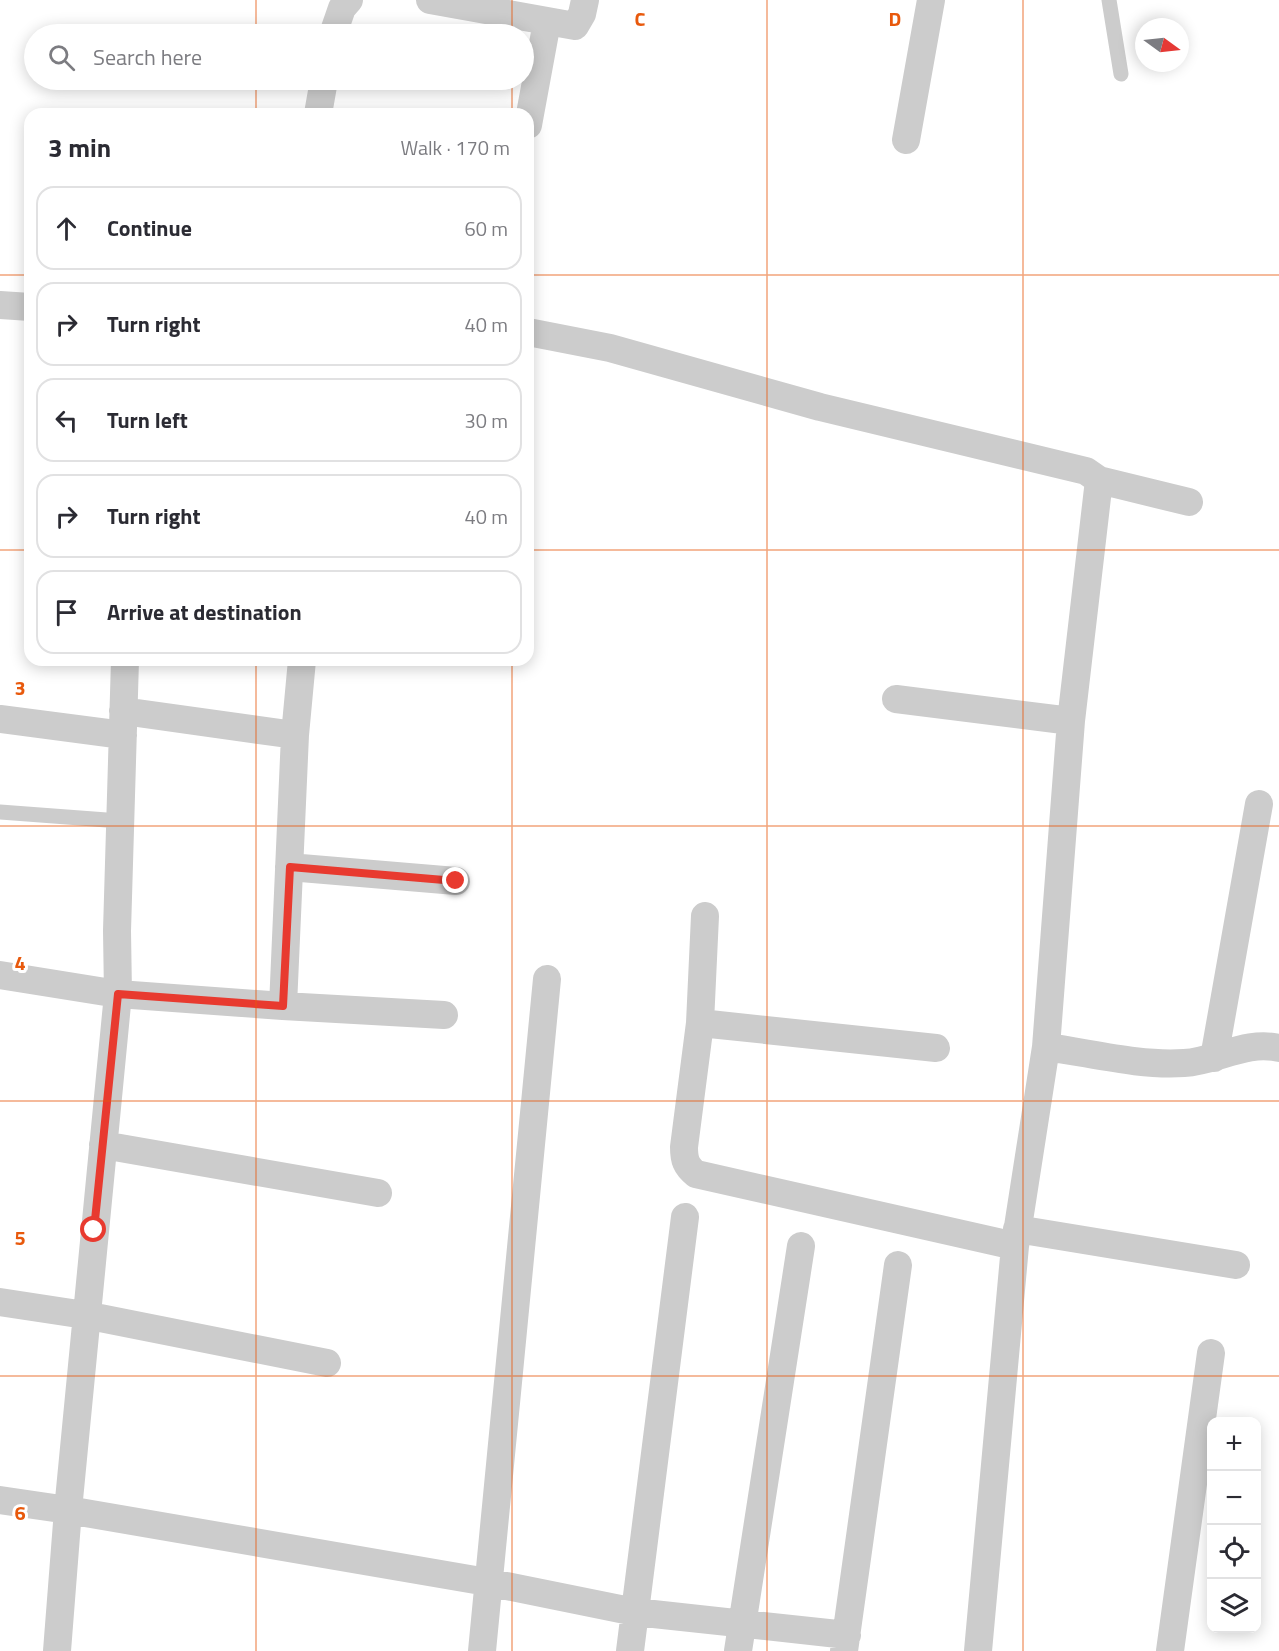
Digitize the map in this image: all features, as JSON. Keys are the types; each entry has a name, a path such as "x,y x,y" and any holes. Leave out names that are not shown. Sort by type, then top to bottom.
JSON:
{"street":[{"path":"336,24 342,8 349,0"},
{"path":"430,0 575,26 582,14 585,0"},
{"path":"906,140 931,0"},
{"path":"531,108 547,22"},
{"path":"319,108 322,90"},
{"path":"0,305 24,307"},
{"path":"534,333 610,348 820,407 1086,471 1099,480 1189,502"},
{"path":"978,1651 1016,1238 1046,1047 1071,721 1099,480"},
{"path":"57,1651 85,1315 118,994 125,666"},
{"path":"283,1006 295,735 301,666"},
{"path":"896,699 1071,721"},
{"path":"0,719 123,723 295,735"},
{"path":"1214,1058 1258,804"},
{"path":"290,867 456,881"},
{"path":"705,916 700,1023 684,1147 684,1159 696,1174 1016,1238 1236,1265"},
{"path":"0,975 118,994 283,1006 444,1014"},
{"path":"482,1651 547,979"},
{"path":"700,1023 936,1048"},
{"path":"1046,1047 1163,1064 1214,1058 1243,1047 1268,1045 1279,1047"},
{"path":"102,1145 378,1193"},
{"path":"630,1651 685,1216"},
{"path":"738,1651 801,1246"},
{"path":"0,1500 487,1582 635,1612 742,1622 846,1643 898,1265"},
{"path":"0,1302 85,1315 327,1363"},
{"path":"1170,1651 1211,1353"}],"lane":[{"path":"1109,0 1121,74"},
{"path":"0,812 120,821"}],"route":[{"path":"94,1230 118,994 283,1006 290,867 456,881"}]}
